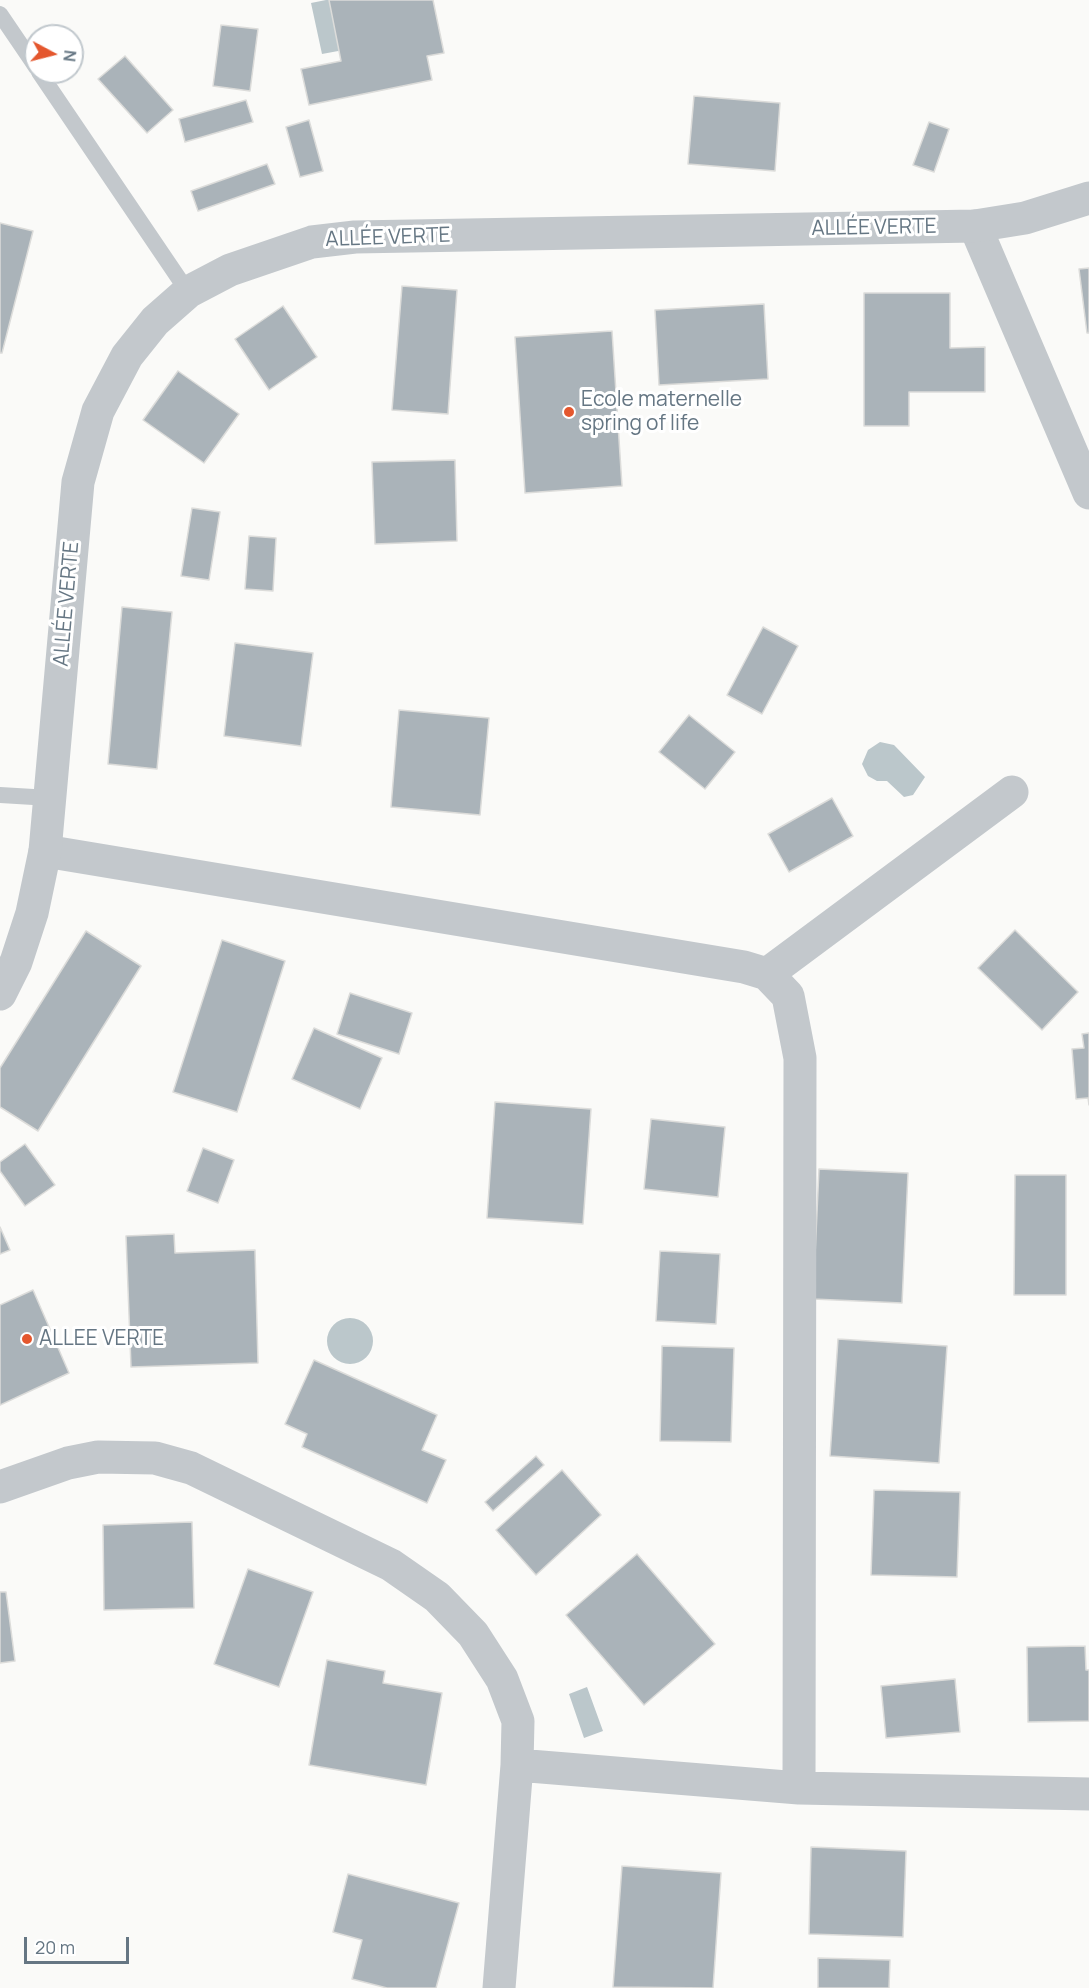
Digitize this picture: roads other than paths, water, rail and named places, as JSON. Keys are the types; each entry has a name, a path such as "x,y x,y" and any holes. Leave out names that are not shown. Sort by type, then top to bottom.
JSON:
{"street":[{"name":"ALLÉE VERTE","path":"0,994 16,962 26,933 45,851 78,482 98,411 127,356 155,321 188,292 230,270 293,248 312,242 356,237 975,226 1026,219 1089,198"},
{"path":"975,226 1089,493"},
{"path":"767,974 1012,792"},
{"path":"45,851 744,967 767,974 788,996 800,1058 799,1788"},
{"path":"0,1487 68,1463 98,1457 155,1458 191,1468 391,1565 437,1597 466,1626 502,1679 518,1722 518,1765 499,1988"},
{"path":"518,1765 799,1788 1089,1794"}],"lane":[{"path":"0,14 24,49"},
{"path":"47,84 188,292"},
{"path":"0,795 50,798"}],"place":[{"name":"Ecole maternelle spring of life","path":"569,412"},
{"name":"ALLEE VERTE","path":"27,1339"}]}
